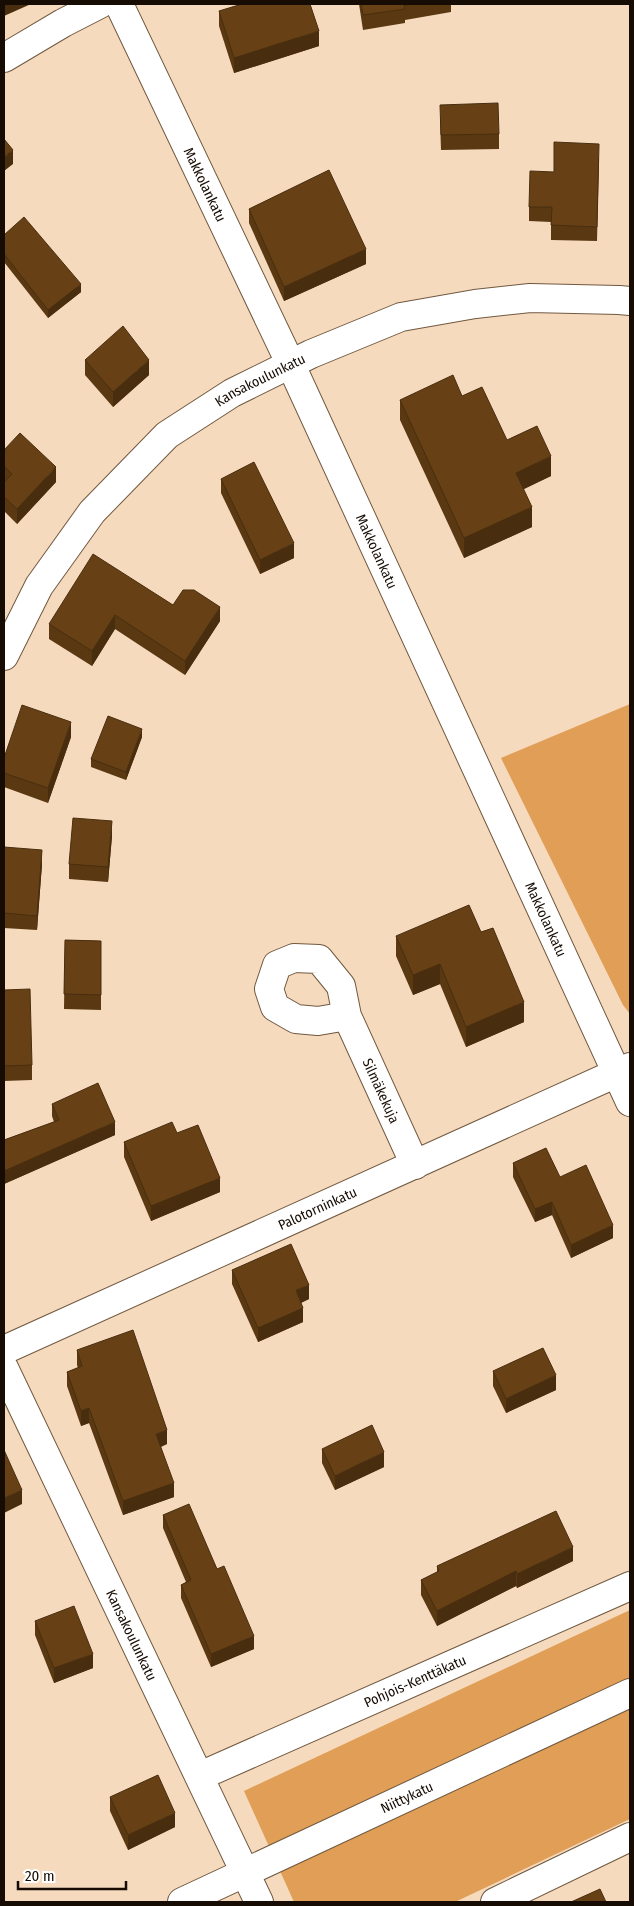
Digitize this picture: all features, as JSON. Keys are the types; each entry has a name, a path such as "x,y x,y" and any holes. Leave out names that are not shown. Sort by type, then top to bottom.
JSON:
{"street":[{"path":"4,58 63,23 100,4"},
{"name":"Makkolankatu","path":"119,4 624,1070 630,1102"},
{"name":"Kansakoulunkatu","path":"4,656 39,586 92,512 167,435 232,393 311,354 401,317 475,304 530,298 630,301"},
{"name":"Silmäkekuja","path":"347,1016 415,1165"},
{"name":"Palotorninkatu","path":"4,1350 624,1070"},
{"name":"Kansakoulunkatu","path":"4,1368 259,1902"},
{"name":"Pohjois-Kenttäkatu","path":"200,1776 630,1586"},
{"name":"Niittykatu","path":"182,1902 630,1693"},
{"path":"495,1902 630,1838"}],"shaded area":[{"path":"630,704 630,1014 623,1005 501,758"},
{"path":"630,1610 630,1819 455,1902 294,1902 244,1791"}],"building":[{"path":"242,4 310,4 319,31 234,58 219,11"},
{"path":"361,4 412,4 404,5 405,9 363,15"},
{"path":"498,103 499,134 441,135 440,105"},
{"path":"4,139 13,150 4,157"},
{"path":"554,142 599,144 597,227 551,225 552,207 529,207 530,171 554,172"},
{"path":"329,170 366,249 284,287 249,209"},
{"path":"24,217 81,284 48,310 4,254 4,235"},
{"path":"123,326 149,360 113,392 85,360"},
{"path":"453,375 462,396 482,387 507,440 537,426 551,456 516,473 532,507 464,538 400,400"},
{"path":"20,433 56,467 17,509 4,497 4,482 12,474 4,466 4,450"},
{"path":"254,462 294,543 260,560 221,479"},
{"path":"93,554 173,605 183,590 194,590 220,607 185,661 115,615 92,651 49,624"},
{"path":"22,705 71,722 48,788 4,773 4,758"},
{"path":"108,716 142,729 126,772 91,759"},
{"path":"73,818 112,821 108,867 69,864"},
{"path":"4,847 42,850 37,916 4,913"},
{"path":"469,905 481,932 493,928 524,1002 466,1027 440,964 413,975 396,936"},
{"path":"65,940 101,941 101,995 64,994"},
{"path":"30,989 32,1065 4,1066 4,990"},
{"path":"98,1083 115,1122 4,1171 4,1140 59,1120 52,1104"},
{"path":"172,1122 177,1133 198,1125 220,1178 151,1206 124,1142"},
{"path":"546,1148 560,1177 586,1165 613,1225 571,1245 552,1202 535,1209 513,1163"},
{"path":"291,1244 309,1285 296,1290 303,1308 258,1328 232,1270"},
{"path":"133,1330 167,1430 156,1434 174,1483 123,1501 89,1408 81,1411 67,1372 82,1366 77,1350"},
{"path":"543,1348 556,1375 506,1399 493,1371"},
{"path":"372,1425 384,1452 335,1476 322,1449"},
{"path":"4,1450 22,1490 4,1498"},
{"path":"189,1504 217,1569 224,1566 254,1636 211,1654 181,1585 191,1580 163,1515"},
{"path":"556,1511 573,1547 517,1574 516,1571 437,1611 421,1580 439,1571 437,1566"},
{"path":"74,1606 93,1654 54,1668 35,1621"},
{"path":"158,1775 175,1813 128,1835 110,1797"},
{"path":"600,1889 606,1902 571,1902"}]}
